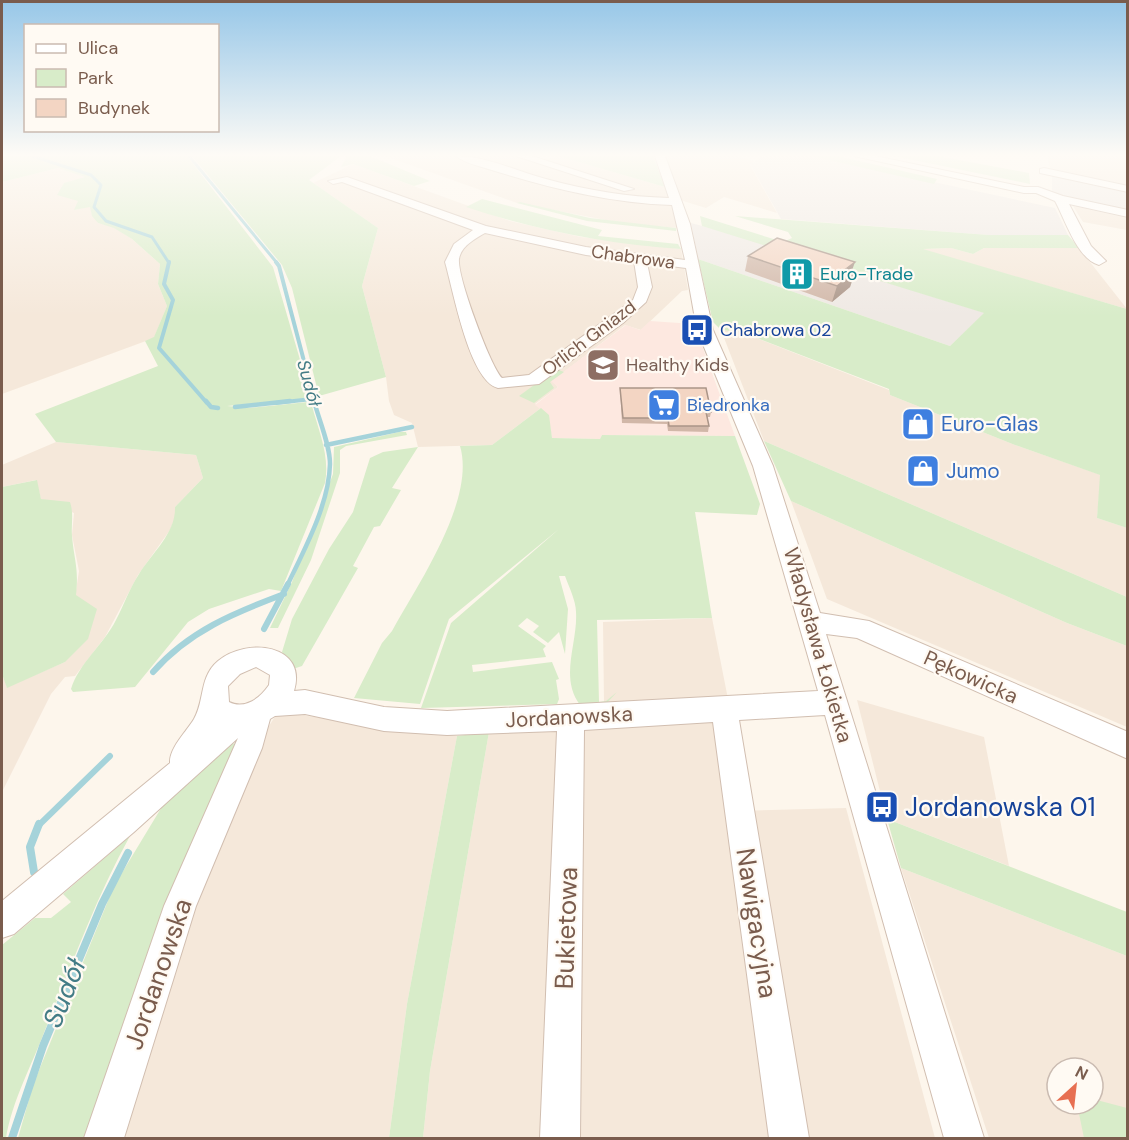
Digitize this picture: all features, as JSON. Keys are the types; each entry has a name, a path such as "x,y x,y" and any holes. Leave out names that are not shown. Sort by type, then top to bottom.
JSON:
{"street":[{"name":"Chabrowa","path":"428,209 483,229 586,251 692,265"},
{"name":"Władysława Łokietka","path":"678,209 705,330 763,466 812,622 964,1138"},
{"path":"1065,209 1086,248 1099,261"},
{"path":"1106,209 1128,214"},
{"name":"Orlich Gniazd","path":"483,229 457,248 452,256 452,262 473,336 488,373 498,383 533,380 639,302 645,287 640,259"},
{"name":"Pękowicka","path":"812,622 861,628 1128,746"},
{"path":"2,922 98,845 171,779 263,704 282,667 275,661 256,656 229,667 217,680 212,698 214,705 225,715 263,704"},
{"name":"Jordanowska","path":"104,1138 145,1007 180,906 248,748 263,704 305,702 384,719 447,723 835,702"},
{"path":"171,779 204,727 214,705"},
{"name":"Nawigacyjna","path":"724,708 789,1138"},
{"name":"Bukietowa","path":"560,1138 571,718"}],"shaded area":[{"path":"2,209 92,209 98,223 114,227 132,239 160,264 158,284 167,306 154,338 2,394"},
{"path":"351,209 477,209 510,221 581,237 681,249 688,290 682,291 641,330 625,325 552,381 558,387 535,404 541,408 492,445 418,447 412,423 394,415 389,401 386,377 362,286 378,228"},
{"path":"549,209 672,209 678,228 621,223"},
{"path":"775,209 1056,209 1068,235 989,235 781,219"},
{"path":"1075,209 1087,209 1127,218 1127,230 1083,222"},
{"path":"691,223 985,313 950,346 698,259"},
{"path":"951,248 973,254 984,248 1079,248 1127,309 920,249"},
{"path":"650,321 694,324 735,436 602,435 600,439 552,438 548,415 535,405 558,387 551,381 626,325 640,330"},
{"path":"721,330 741,332 889,390 890,395 1015,445 1101,475 1097,518 1127,528 1127,597 764,441"},
{"path":"56,442 196,455 203,478 175,507 176,516 170,530 138,575 105,637 75,676 65,677 51,694 2,792 2,674 7,687 65,662 79,571 72,535 74,513 41,499 36,480 2,487 2,465"},
{"path":"791,501 1067,623 1127,646 1127,727 827,599"},
{"path":"712,618 728,699 604,703 603,622"},
{"path":"857,700 984,737 1009,866 887,819"},
{"path":"278,712 457,736 407,1004 389,1138 123,1138 147,1039 184,918 254,749"},
{"path":"723,719 736,811 846,808 935,1138 423,1138 430,1071 489,732"},
{"path":"901,868 1127,956 1127,1138 989,1138"}],"green space":[{"path":"90,209 228,209 273,267 310,398 227,406 249,408 308,402 312,406 323,444 326,473 325,483 281,591 269,589 209,609 188,622 135,687 73,692 71,689 80,671 111,629 135,580 172,525 175,507 203,478 196,455 56,442 35,414 158,366 145,341 154,337 167,306 158,284 160,264 132,239 114,228 98,223 92,216"},
{"path":"236,209 351,209 378,228 362,286 386,377 319,396 292,288 282,265"},
{"path":"473,209 521,209 602,230 598,236 678,244 681,249 626,244 519,223"},
{"path":"541,209 552,209 590,218 676,228 676,231 587,221"},
{"path":"700,216 783,242 792,238 788,232 735,216 989,235 1068,235 1079,248 984,248 973,254 951,248 923,249 1127,309 1127,528 1097,518 1100,475 1015,445 890,395 889,389 741,332 721,330 713,322 698,259 950,346 984,313 702,226"},
{"path":"556,369 564,372 550,382 554,388 534,403 519,396"},
{"path":"541,408 549,415 552,438 600,439 602,435 735,436 760,504 757,515 695,512 712,618 597,620 599,702 606,701 617,692 606,704 580,705 574,694 570,671 576,608 565,576 559,576 568,609 565,654 559,632 548,643 533,632 539,626 527,618 518,626 546,646 543,649 546,657 472,665 473,672 552,662 559,679 556,680 559,699 557,704 421,708 451,623 559,529 449,619 420,704 354,698 382,643 392,631 442,541 460,491 463,468 460,446 492,445"},
{"path":"406,432 407,435 346,446 340,450 340,473 311,560 278,628 270,628 292,582 333,474 334,447"},
{"path":"764,441 1127,597 1127,646 1067,623 791,501"},
{"path":"418,447 392,488 401,490 380,526 374,527 353,566 358,568 302,666 290,670 282,652 292,619 329,549 353,512 370,458 383,452"},
{"path":"37,480 41,499 70,502 77,571 76,595 97,609 88,639 65,662 7,688 2,674 2,487"},
{"path":"489,732 430,1071 423,1138 389,1138 407,1004 457,736"},
{"path":"239,743 94,1129 87,1138 18,1138 33,1085 114,886 163,805 230,744"},
{"path":"887,819 1127,912 1127,956 901,868"},
{"path":"130,836 85,932 18,1097 6,1138 2,1138 2,945 35,918 51,918 71,902 63,894"},
{"path":"1105,1102 1127,1108 1127,1138 1084,1138 1079,1116 1105,1116"}],"building":[{"path":"777,238 855,262 846,269 855,272 837,286 748,256"},
{"name":"Biedronka","path":"620,388 706,388 711,412 706,412 709,426 669,426 668,418 623,418"}],"waterway":[{"path":"96,209 106,221 152,237 169,263"},
{"name":"Sudół","path":"233,209 277,263"},
{"name":"Sudół","path":"276,262 279,266 315,403"},
{"path":"169,263 164,284 173,300 159,348 207,403"},
{"path":"276,403 312,399"},
{"path":"206,401 211,407 218,408"},
{"path":"235,407 290,401"},
{"name":"Sudół","path":"314,401 327,445"},
{"path":"327,445 412,427"},
{"name":"Sudół","path":"288,585 308,542 325,495 330,464 327,445"},
{"name":"Sudół","path":"282,595 288,585"},
{"path":"153,672 197,634 230,616 282,595"},
{"name":"Sudół","path":"264,629 282,595"},
{"path":"38,826 110,756"},
{"path":"34,872 30,847 38,826"},
{"name":"Sudół","path":"12,1138 43,1046 102,904 128,853"}],"place":[{"name":"Euro-Trade","path":"797,274"},
{"name":"Chabrowa 02","path":"697,330"},
{"name":"Healthy Kids","path":"603,365"},
{"name":"Biedronka","path":"664,405"},
{"name":"Euro-Glas","path":"918,424"},
{"name":"Jumo","path":"923,471"},
{"name":"Jordanowska 01","path":"882,807"}]}
